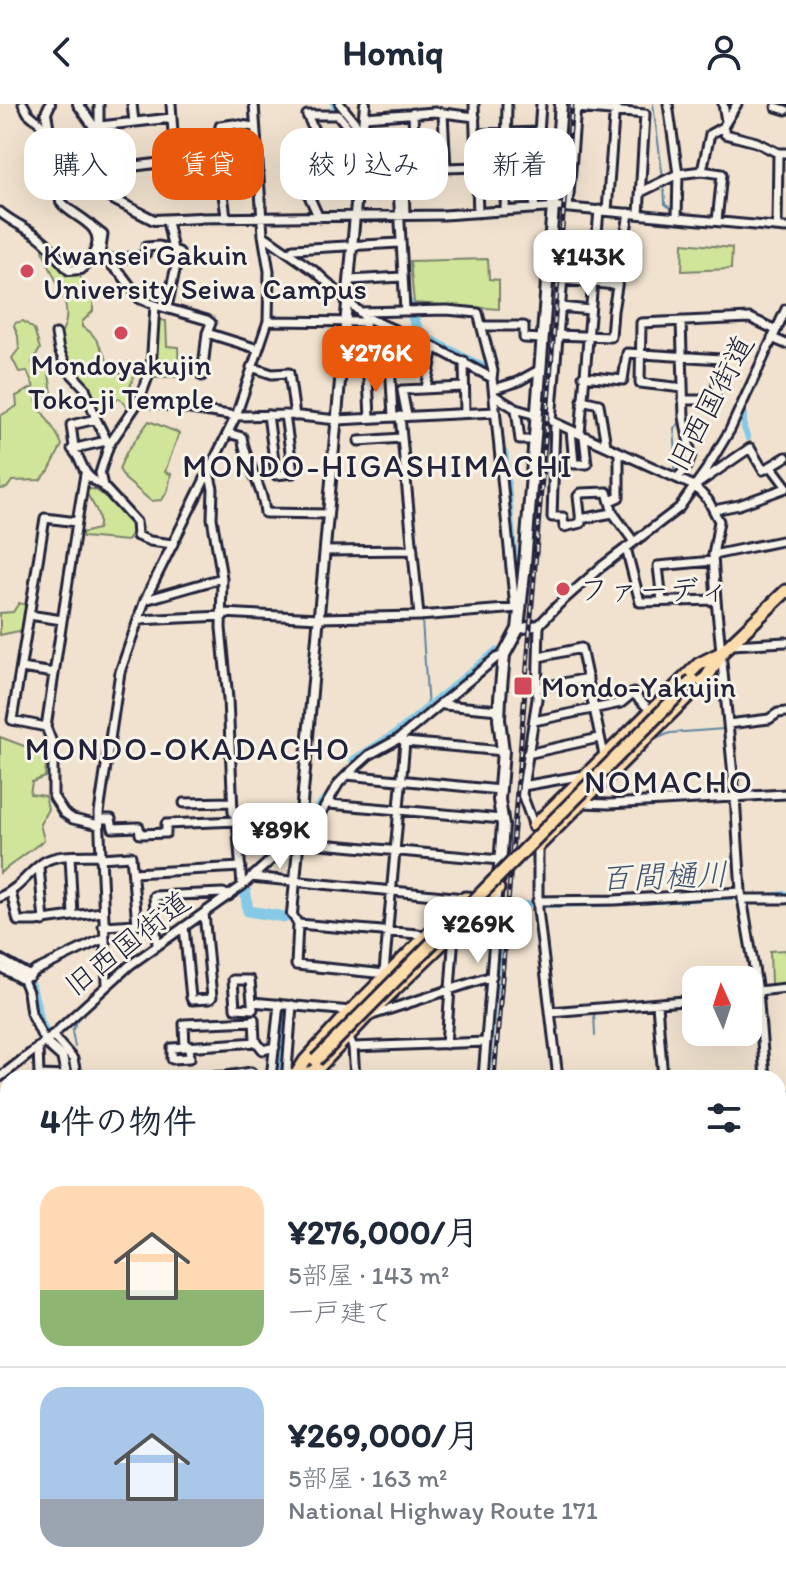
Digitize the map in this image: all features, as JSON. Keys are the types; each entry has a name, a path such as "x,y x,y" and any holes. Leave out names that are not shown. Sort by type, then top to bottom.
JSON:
{"highway":[{"path":"304,1070 786,591"},
{"path":"534,826 699,664 726,649"},
{"path":"538,846 707,677 726,649"},
{"path":"299,1070 386,974 444,919 498,889"},
{"path":"316,1070 351,1042 366,1017 454,931 471,902"}],"main road":[{"path":"498,889 503,751 499,710 504,655 518,629 561,104"}],"street":[{"path":"23,104 28,113 46,128"},
{"path":"48,128 46,113 50,104"},
{"path":"78,104 95,128"},
{"path":"99,104 100,126 171,118"},
{"path":"132,104 134,122"},
{"path":"136,166 175,161 171,104"},
{"path":"107,983 99,822 120,672 145,600 236,416 268,321 269,271 263,235 254,104"},
{"path":"340,104 356,128"},
{"path":"363,128 365,104"},
{"path":"399,114 400,104"},
{"path":"474,104 476,128"},
{"path":"507,104 507,128"},
{"path":"539,128 541,104"},
{"path":"668,104 678,174 677,218"},
{"path":"114,200 147,217 167,221 478,213 552,207 782,227 782,153 725,134 723,104"},
{"path":"702,171 710,134 724,124 737,104"},
{"path":"568,208 576,106 615,108 646,116 639,214"},
{"path":"776,107 786,110"},
{"path":"571,430 574,464 587,464 582,435 583,376 595,252 615,108"},
{"path":"364,117 437,110 475,117"},
{"path":"437,110 446,168 464,167"},
{"path":"413,113 414,128"},
{"path":"313,128 307,115 338,115 352,128"},
{"path":"226,218 215,149 220,126 234,124 254,127"},
{"path":"641,192 678,174 702,171 722,174 717,221"},
{"path":"61,200 71,212 103,235 100,255 122,275 140,299 211,323 202,376"},
{"path":"311,200 319,218"},
{"path":"355,200 292,914 298,924 296,965 386,974 402,781 402,740"},
{"path":"400,200 402,215"},
{"path":"403,200 399,243 407,310"},
{"path":"478,200 478,213"},
{"path":"505,200 505,211"},
{"path":"534,209 535,200"},
{"path":"0,212 12,222 42,236 69,270 81,269 96,250 98,234 94,228"},
{"path":"556,335 611,337 616,285 629,213"},
{"path":"167,221 173,250"},
{"path":"263,235 348,298 363,317 464,361 492,378"},
{"path":"290,253 293,249 399,243"},
{"path":"106,260 141,256 146,253 146,247 159,246 179,252 167,307"},
{"path":"595,252 565,253 551,421 694,486 719,521 713,558 716,600 726,649 728,724 751,966"},
{"path":"350,280 402,277"},
{"path":"563,280 616,285"},
{"path":"103,486 100,473 108,443 139,401 152,368 155,305"},
{"path":"560,307 590,310"},
{"name":"旧西国街道","path":"539,625 626,548 679,508 730,430 786,309"},
{"path":"138,620 223,614 319,618 419,616 518,608 493,371 478,313 407,310 346,320 268,321"},
{"path":"363,317 370,418"},
{"path":"683,388 642,385 641,323 750,318 786,344"},
{"path":"678,477 687,467 691,455 683,400 681,321"},
{"path":"482,326 524,326 524,338 542,339"},
{"path":"207,333 258,349"},
{"path":"56,334 68,370 85,388 108,443"},
{"path":"426,388 434,347"},
{"path":"583,376 623,380 627,353 721,359 715,396 708,400 683,400"},
{"path":"464,361 465,413"},
{"path":"367,363 390,362 400,416"},
{"path":"251,367 272,374 289,373 295,416"},
{"path":"494,392 539,370"},
{"path":"419,616 401,438 402,390 463,387"},
{"path":"494,392 516,409 536,415"},
{"path":"582,400 599,404 606,445"},
{"path":"139,401 236,416 285,415 337,420 495,412"},
{"path":"516,409 520,440 534,440"},
{"path":"268,415 276,475 293,473 285,415"},
{"path":"96,419 71,425 72,449 85,474 103,486 136,522 137,536 173,544"},
{"path":"555,423 552,517 563,517 564,527 581,523 578,496 581,493 607,492 613,513 634,542"},
{"path":"228,433 242,437 250,471 262,491 265,513 328,514"},
{"path":"359,441 401,438"},
{"path":"74,447 108,443"},
{"path":"694,486 750,448 763,470 786,457"},
{"path":"610,501 619,497 619,452"},
{"path":"714,510 739,505 786,487 771,466"},
{"path":"209,471 213,489 212,518 222,578 221,628 228,699 232,802 237,821 242,886"},
{"path":"85,474 46,727 53,745 53,796 64,813 73,819 99,822 111,819 113,828 139,827 140,834 166,833 166,824 237,821"},
{"path":"580,519 613,513"},
{"path":"46,727 12,720 45,518 77,522"},
{"path":"662,601 658,566 713,558 786,540"},
{"path":"626,548 640,602 716,600"},
{"path":"325,551 413,550"},
{"path":"145,600 222,578"},
{"path":"29,615 62,620"},
{"path":"518,629 539,625 538,688 522,794 538,846 537,901 557,1070"},
{"path":"726,649 786,642"},
{"path":"539,657 581,648 604,755"},
{"path":"299,838 329,804 346,775 369,755 402,740 441,703 496,658 504,655"},
{"path":"21,668 54,673"},
{"path":"538,688 588,678"},
{"path":"534,721 621,703 633,693 650,710"},
{"path":"441,703 499,710"},
{"path":"728,724 786,712"},
{"path":"527,754 599,738"},
{"path":"402,740 503,751"},
{"path":"346,775 500,790"},
{"path":"523,786 584,775"},
{"path":"568,791 580,803 609,804 786,794"},
{"path":"184,803 232,802"},
{"path":"329,804 502,819"},
{"path":"299,838 395,851 500,860"},
{"name":"旧西国街道","path":"9,1070 107,983 229,896 299,838"},
{"path":"70,856 73,915"},
{"path":"0,897 11,892 46,861 70,856 131,856 137,924 103,926"},
{"path":"39,867 44,921"},
{"path":"133,873 241,867"},
{"path":"251,877 471,902"},
{"path":"484,1070 498,889"},
{"path":"11,892 18,921 44,921 102,912"},
{"path":"157,946 154,896 223,893 229,896"},
{"path":"537,901 742,896 786,899"},
{"path":"184,927 191,998 210,999 204,913"},
{"path":"444,919 454,931 446,1044"},
{"path":"298,924 418,934 425,938"},
{"path":"0,967 27,978 104,938"},
{"path":"0,959 27,978"},
{"path":"366,1017 492,976"},
{"path":"27,978 31,1013 45,1041 62,1057 67,1070"},
{"path":"762,991 786,988"},
{"path":"550,1012 682,1001"},
{"path":"657,1004 662,1070"},
{"path":"275,1047 263,1050 257,1042 252,1005 351,1011"},
{"path":"272,1070 285,1005"},
{"path":"285,1005 287,1070"},
{"path":"254,1021 184,1024 187,1046 257,1042"},
{"path":"40,1070 45,1041"},
{"path":"354,1070 351,1042 486,1042"},
{"path":"761,1046 764,1070"},
{"path":"0,1374 0,1386"}],"green space":[{"path":"683,243 732,248 731,269 682,271"},
{"path":"48,249 63,269 78,273 86,287 93,290 93,311 82,322 82,327 93,335 112,368 116,373 129,373 129,362 135,363 136,370 130,387 135,397 129,397 129,401 135,400 131,409 119,398 97,416 91,396 68,362 59,336 65,325 65,304 43,250"},
{"path":"488,259 489,279 499,280 499,309 414,303 410,261"},
{"path":"155,319 166,321 167,346 178,347 179,377 151,377"},
{"path":"23,321 34,329 40,349 32,362 35,371 48,368 52,393 36,400 62,445 49,471 40,480 12,481 7,488 0,489 0,416 17,406 16,396 34,387 27,371 19,372 12,358 19,349 14,326"},
{"path":"149,421 179,433 165,472 171,474 162,500 151,501 125,479 119,469 126,453"},
{"path":"94,489 130,518 133,530 127,541 83,537 82,533 98,529 98,513 85,490"},
{"path":"19,603 26,605 24,630 0,635 0,613 13,612"},
{"path":"0,737 47,751 45,777 32,782 30,794 45,796 48,809 40,824 44,840 0,873"},
{"path":"786,950 786,983 771,984 770,951"}],"waterway":[{"path":"336,104 354,128"},
{"path":"653,104 663,178"},
{"path":"447,117 469,119"},
{"path":"664,184 665,204 673,210"},
{"path":"217,221 255,223"},
{"path":"407,302 418,330 426,336"},
{"path":"685,325 685,340"},
{"path":"431,341 491,373"},
{"path":"744,405 744,428 748,438"},
{"path":"687,407 688,417"},
{"path":"674,469 674,428 682,421"},
{"path":"503,454 516,599"},
{"path":"422,620 428,709"},
{"path":"355,761 398,734 496,653"},
{"path":"651,741 670,733 724,729"},
{"path":"309,822 325,801"},
{"path":"245,888 248,911 285,917"},
{"name":"百間樋川","path":"766,896 786,894"},
{"name":"百間樋川","path":"544,905 747,896"},
{"name":"百間樋川","path":"488,1070 502,903"},
{"name":"百間樋川","path":"512,904 533,904"},
{"path":"18,972 29,984 44,1032"},
{"path":"279,1070 285,1007"},
{"path":"594,1011 595,1036"},
{"path":"75,1047 72,1031 81,1014"},
{"path":"59,1047 67,1057 70,1070"}],"railway":[{"path":"495,1070 572,104"}],"place":[{"name":"Kwansei Gakuin University Seiwa Campus","path":"27,271"},
{"name":"Mondoyakujin Toko-ji Temple","path":"121,333"},
{"name":"ファーディ","path":"563,589"},
{"name":"Mondo-Yakujin","path":"523,686"}],"district":[{"name":"MONDO-HIGASHIMACHI","path":"378,466"},
{"name":"MONDO-OKADACHO","path":"188,749"},
{"name":"NOMACHO","path":"669,782"}]}
